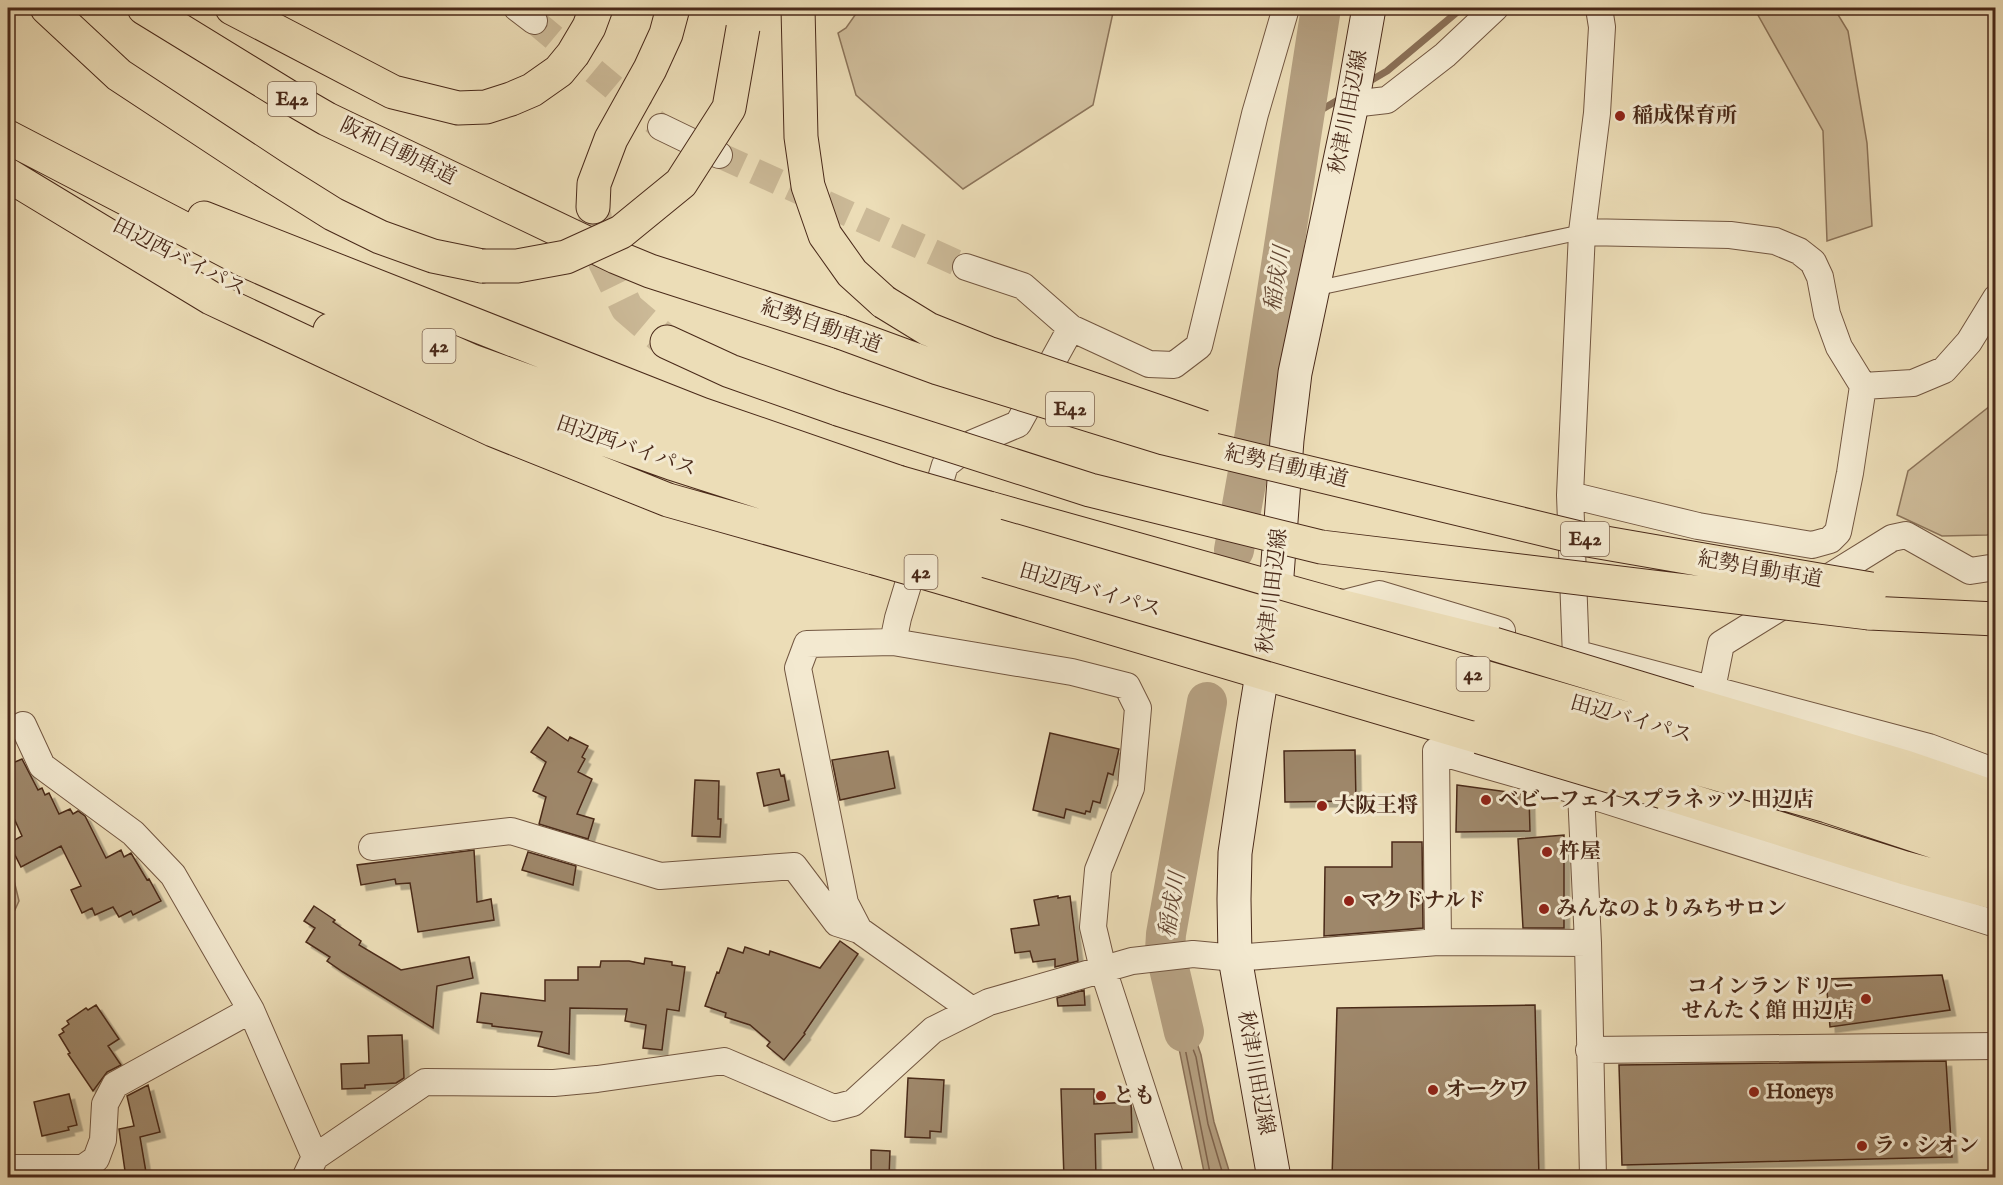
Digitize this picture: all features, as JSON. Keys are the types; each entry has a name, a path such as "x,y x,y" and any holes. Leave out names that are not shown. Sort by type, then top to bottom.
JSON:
{"highway":[{"path":"47,8 119,75 333,214 380,237 433,256 482,266 518,266 566,257 621,232 681,183 729,108 742,18"},
{"name":"阪和自動車道","path":"144,8 327,118 597,248"},
{"path":"232,8 393,92 458,108 486,107 511,99 531,90 559,71 584,36 596,8"},
{"path":"593,207 594,184 611,139 650,69 666,34 673,8"},
{"path":"798,8 801,137 808,186 825,235 852,273 884,302 928,329 988,353 1213,431 1303,471"},
{"name":"田辺西バイパス","path":"12,151 260,299 389,356 545,418 671,463 887,519 1270,631"},
{"name":"42","path":"12,151 701,414 887,519 967,585 1270,631 1336,605 1701,696 1995,798"},
{"name":"42","path":"8,175 211,298 493,430 668,500 887,519 989,508 1270,631 1479,737 1905,868 1995,893"},
{"name":"紀勢自動車道","path":"597,248 650,271 840,332 938,368 1164,438 1588,540 1870,601 1995,606"},
{"path":"667,342 730,371 838,409 1090,490 1321,547 1870,601 1995,619"},
{"name":"田辺バイパス","path":"1270,631 1676,747 1840,780 1995,829"},
{"name":"田辺バイパス","path":"1676,747 1827,806 1995,862"}],"main road":[{"name":"秋津川田辺線","path":"1274,1178 1235,958 1235,853 1270,631 1295,373 1352,104 1368,8"}],"street":[{"path":"966,267 1023,286 1071,328 1149,364 1174,365 1199,346 1255,114 1286,8"},
{"path":"1352,104 1387,100 1445,55 1495,8"},
{"path":"1593,1178 1588,943 1580,792 1570,495 1582,232 1597,113 1602,27 1599,8"},
{"path":"661,126 719,156"},
{"path":"1570,495 1698,526 1812,545 1830,540 1838,532 1850,473 1863,386 1839,346 1827,314 1820,278 1813,262 1799,251 1775,241 1730,235 1582,232"},
{"path":"1863,386 1913,383 1944,370 1970,342 1995,298"},
{"path":"893,642 898,618 945,465 973,443 1018,424 1071,328"},
{"path":"1701,696 1721,644 1892,538 1906,535 1970,571 1995,567"},
{"path":"1336,605 1379,594 1576,653 1701,696 1929,747 1995,772"},
{"path":"859,930 845,903 798,668 807,644 893,642 1072,672 1127,686 1138,708 1131,788 1098,870 1093,927 1103,969 1171,1178"},
{"path":"23,725 42,766 133,833 173,875 251,1010 310,1167 424,1082 554,1083 724,1061 834,1108 853,1103 933,1030 972,1010 989,1002 1132,961 1193,954 1235,958 1438,942 1588,943"},
{"path":"1438,942 1436,751 1580,792 1995,924"},
{"path":"372,847 511,831 660,876 794,866 837,923 859,930 972,1010"},
{"path":"10,1171 83,1168 96,1159 103,1140 105,1104 115,1085 251,1010"},
{"path":"1589,1050 1995,1046"}],"lane":[{"path":"1313,289 1582,232"}],"shaded area":[{"path":"860,8 1114,8 1093,105 963,189 856,95 838,33 846,28"},
{"path":"1754,8 1834,8 1848,31 1867,143 1872,226 1827,241 1823,131"},
{"path":"1995,402 1995,532 1987,535 1942,536 1897,515 1908,471"},
{"path":"8,856 19,901 8,925"}],"water":[{"path":"1175,977 1201,1055 1214,1122 1231,1177 1205,1177 1165,979"}],"building":[{"path":"548,727 568,741 570,737 588,746 582,757 585,759 578,772 592,779 577,814 594,819 588,839 539,824 546,797 533,791 546,762 531,752"},
{"path":"1050,733 1119,749 1113,775 1108,773 1100,803 1093,801 1090,812 1086,811 1085,814 1066,809 1064,818 1033,810"},
{"path":"1355,750 1356,801 1285,802 1284,751"},
{"path":"888,751 895,788 840,800 832,760"},
{"path":"22,759 38,790 42,788 45,795 49,793 59,814 70,809 73,814 78,811 85,816 106,858 121,850 124,857 131,853 161,901 133,915 131,911 119,917 113,907 95,915 92,908 82,913 71,890 81,886 61,846 21,867 9,843 22,836 8,805 8,765"},
{"path":"779,769 781,776 784,775 789,800 764,806 757,773"},
{"path":"695,780 719,781 720,837 692,836"},
{"path":"1457,785 1529,795 1530,831 1456,832"},
{"path":"1564,835 1564,928 1523,928 1518,839"},
{"path":"1392,842 1422,842 1423,928 1324,936 1325,867 1392,867"},
{"path":"474,850 477,902 491,899 494,920 418,932 410,883 396,884 395,879 361,885 357,865"},
{"path":"528,852 576,866 573,885 522,870"},
{"path":"1058,896 1058,898 1070,896 1078,961 1055,967 1055,959 1033,962 1030,951 1015,953 1011,929 1039,925 1034,900"},
{"path":"314,906 361,941 359,945 401,970 469,957 473,978 437,986 433,1028 343,972 327,961 330,957 306,942 315,928 304,921"},
{"path":"840,941 858,954 805,1034 784,1060 767,1046 770,1042 750,1025 725,1017 726,1013 705,1006 728,948 743,953 745,947 769,955 770,951 820,968"},
{"path":"645,958 672,962 672,965 685,967 679,1011 667,1009 662,1050 643,1048 646,1025 625,1021 627,1009 570,1008 569,1054 538,1046 542,1032 477,1022 481,993 545,1001 545,980 578,980 578,967 600,967 601,961 629,961 644,964"},
{"path":"1942,975 1950,1010 1830,1027 1826,979"},
{"path":"1084,990 1085,1005 1058,1006 1057,998"},
{"path":"96,1005 119,1039 108,1046 121,1065 107,1072 93,1091 68,1054 70,1053 59,1035 64,1032 62,1029 69,1024 67,1021 86,1008 88,1010"},
{"path":"1535,1005 1539,1178 1332,1178 1337,1008"},
{"path":"402,1035 404,1078 396,1083 342,1089 341,1064 369,1063 368,1036"},
{"path":"1946,1061 1952,1157 1622,1165 1619,1065"},
{"path":"908,1078 944,1080 941,1132 930,1131 930,1138 905,1137"},
{"path":"148,1085 160,1132 140,1137 147,1178 126,1178 119,1129 134,1126 127,1096"},
{"path":"1061,1089 1094,1089 1094,1104 1131,1102 1132,1132 1095,1134 1096,1178 1064,1178"},
{"path":"69,1094 77,1125 68,1127 69,1130 42,1136 34,1102"},
{"path":"871,1150 890,1151 889,1178 871,1178"}],"waterway":[{"name":"稲成川","path":"1234,550 1255,433 1321,8"},
{"path":"1365,84 1387,71 1462,8"},
{"path":"1304,120 1343,97"},
{"name":"稲成川","path":"1184,1032 1165,951 1166,934 1207,702"}],"tunnel":[{"path":"534,21 661,127"},
{"path":"719,155 966,267"},
{"path":"593,207 605,263 627,308 667,342"}],"place":[{"name":"稲成保育所","path":"1620,116"},
{"name":"ベビーフェイスプラネッツ 田辺店","path":"1486,800"},
{"name":"大阪王将","path":"1322,806"},
{"name":"杵屋","path":"1547,852"},
{"name":"マクドナルド","path":"1349,901"},
{"name":"みんなのよりみちサロン","path":"1544,909"},
{"name":"コインランドリー せんたく館 田辺店","path":"1866,999"},
{"name":"オークワ","path":"1433,1090"},
{"name":"Honeys","path":"1754,1092"},
{"name":"とも","path":"1101,1096"},
{"name":"ラ・シオン","path":"1862,1146"}]}
